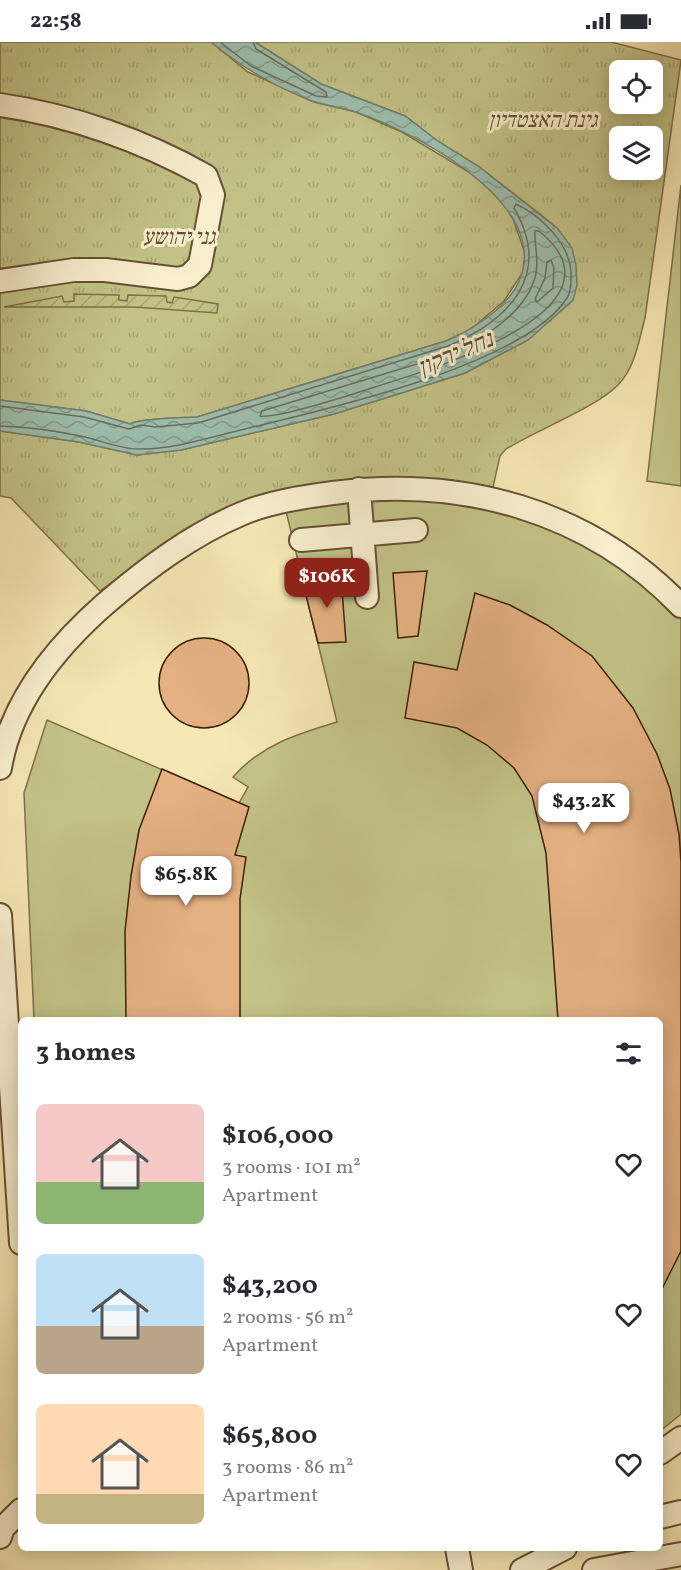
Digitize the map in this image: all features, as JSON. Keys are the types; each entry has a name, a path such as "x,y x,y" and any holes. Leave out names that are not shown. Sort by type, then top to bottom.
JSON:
{"lane":[{"path":"0,105 98,128 185,164 207,176 213,195 200,265 189,276 178,279 105,270 74,270 0,281"},
{"path":"0,768 14,720 53,655 79,626 121,590 206,531 242,513 319,495 359,489 418,487 463,492 531,510 602,543 663,587 681,606"},
{"path":"359,489 367,597"},
{"path":"301,540 416,530"},
{"path":"0,915 18,1196"},
{"path":"663,1451 681,1438"},
{"path":"663,1516 681,1512"},
{"path":"0,1537 3,1528 18,1513"},
{"path":"458,1551 461,1570"},
{"path":"522,1570 560,1551"},
{"path":"594,1570 681,1554"}],"green space":[{"name":"גני יהושע","path":"0,42 211,42 248,72 314,102 356,112 402,132 472,174 502,200 513,219 525,253 523,272 504,301 470,330 446,341 197,417 152,419 130,424 86,411 0,400"},
{"name":"גינת האצטדיון","path":"255,42 611,42 681,60 645,318 632,362 624,378 596,402 506,449 500,456 493,487 445,479 377,479 220,512 177,535 100,591 11,498 0,496 0,431 79,442 137,455 181,450 334,414 465,373 528,340 573,300 558,229 478,166 439,142 405,116 321,84"},
{"path":"681,185 681,486 647,481"},
{"path":"74,294 119,295 119,300 127,301 128,295 166,296 167,302 172,303 174,297 218,304 217,313 134,307 4,307 62,296 64,302 74,301"},
{"path":"401,500 445,501 481,505 543,523 628,569 681,617 681,1414 663,1429 663,1017 34,1017 24,793 47,720 239,803 248,787 233,777 244,766 281,742 337,722 286,511 338,503"}],"water":[{"name":"נחל ירקון","path":"211,42 255,42 321,84 405,116 439,142 478,166 558,229 572,248 577,285 573,300 528,340 465,373 334,414 181,450 137,455 79,442 0,431 0,400 86,411 130,424 152,419 197,417 446,341 470,329 495,312 514,290 521,277 524,264 521,238 509,213 489,190 464,169 436,150 380,121 351,110 312,101 284,89 247,68"}],"building":[{"path":"427,571 418,636 398,638 393,573"},
{"path":"341,577 346,642 318,643 302,580"},
{"path":"475,593 510,605 547,625 592,656 633,708 657,754 670,789 679,834 681,862 681,1251 663,1287 663,1017 558,1017 546,853 532,796 514,768 487,745 457,728 405,718 414,662 457,670"},
{"path":"195,638 213,638 229,645 242,658 249,674 249,692 242,708 229,721 213,728 195,728 179,721 166,708 159,692 159,674 166,658 179,645"},
{"path":"162,769 249,807 235,855 246,857 240,899 240,1017 126,1017 125,931 139,830"}]}
